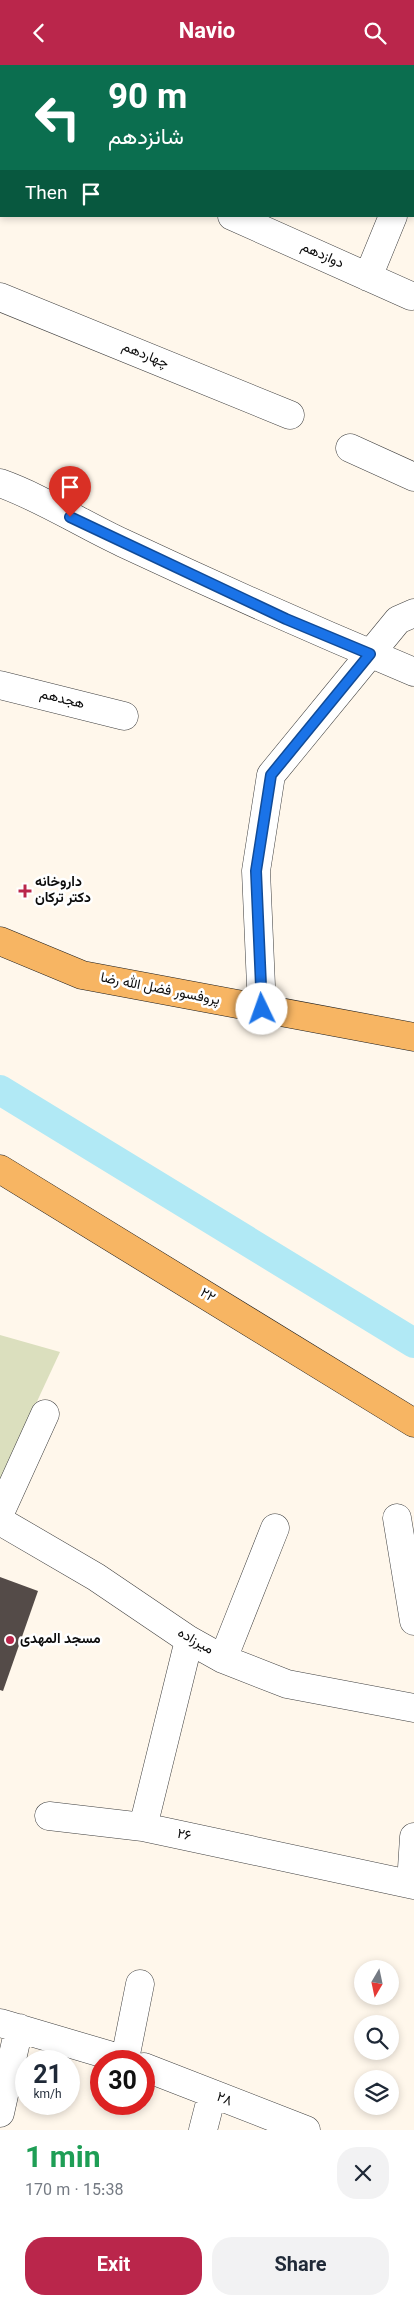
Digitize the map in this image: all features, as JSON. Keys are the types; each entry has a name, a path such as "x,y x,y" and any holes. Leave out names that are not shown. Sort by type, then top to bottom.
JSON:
{"main road":[{"name":"پروفسور فضل الله رضا","path":"0,941 82,975 414,1037"},
{"name":"۲۲","path":"0,1169 414,1423"}],"street":[{"name":"دوازدهم","path":"234,217 411,295"},
{"path":"368,277 394,217"},
{"name":"چهاردهم","path":"0,297 290,415"},
{"path":"350,448 414,477"},
{"path":"0,483 18,489 88,526 277,615 414,672"},
{"path":"262,1009 256,871 271,775 398,621 414,613"},
{"name":"هجدهم","path":"0,685 124,716"},
{"path":"0,1513 45,1414"},
{"path":"397,1518 414,1621"},
{"name":"میرزاده","path":"0,1521 96,1577 188,1640 223,1659 286,1684 414,1708"},
{"path":"223,1659 275,1528"},
{"path":"143,1827 188,1640"},
{"name":"۲۶","path":"49,1816 143,1827 413,1884"},
{"path":"413,1884 414,1837"},
{"path":"134,2050 140,1983"},
{"path":"0,2113 9,2026"},
{"name":"۲۸","path":"9,2026 90,2050"},
{"name":"۲۸","path":"155,2072 306,2130"},
{"path":"203,2130 212,2095"}],"green space":[{"path":"0,1335 60,1352 0,1481"}],"building":[{"name":"مسجد المهدی","path":"0,1577 38,1591 3,1691 0,1690"}],"waterway":[{"path":"0,1090 414,1343"}],"place":[{"name":"داروخانه دکتر ترکان","path":"25,891"},
{"name":"مسجد المهدی","path":"10,1640"}],"route":[{"path":"70,517 286,619 370,654 271,775 256,871 262,1009"}]}
